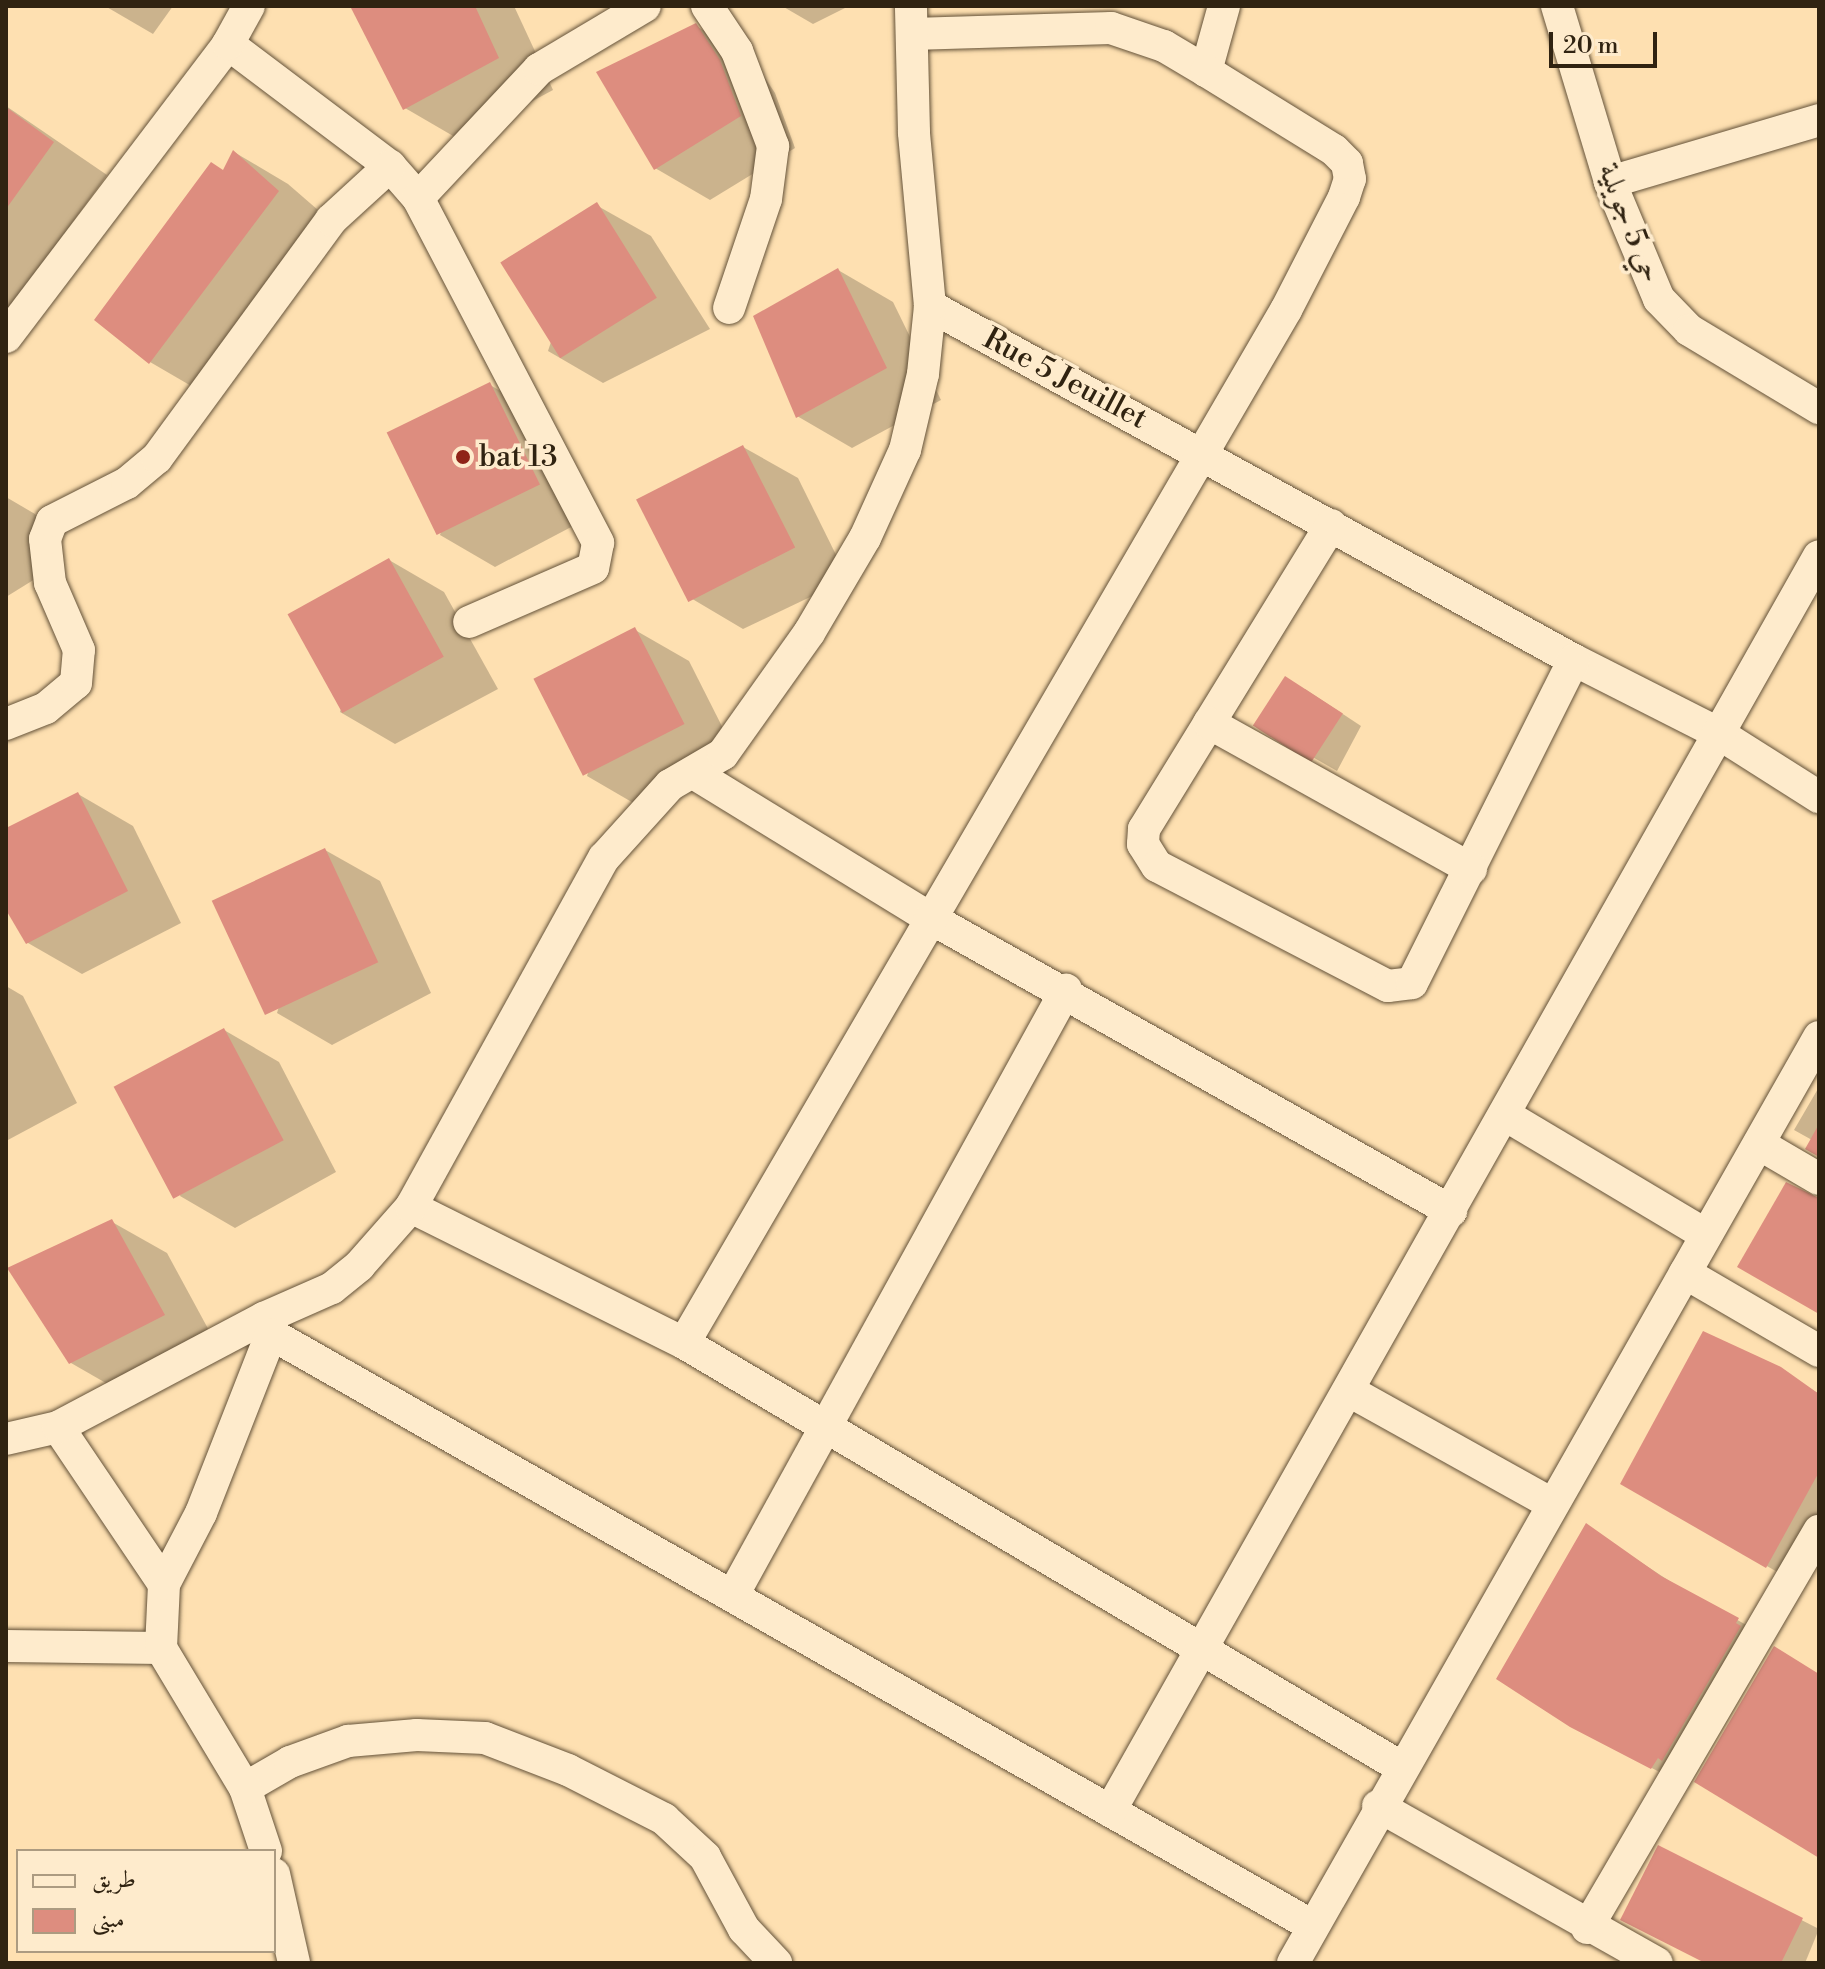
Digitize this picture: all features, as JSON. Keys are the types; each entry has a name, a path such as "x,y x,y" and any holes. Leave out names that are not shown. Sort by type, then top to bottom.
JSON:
{"street":[{"path":"6,337 228,44 249,6"},
{"path":"418,198 539,69 645,6"},
{"path":"707,6 737,51 773,146 766,199 729,308"},
{"path":"1206,71 1224,6"},
{"name":"حي 5 جويلية","path":"1557,6 1610,182 1659,299 1689,330 1819,408"},
{"path":"6,1439 58,1427 268,1326 332,1288 411,1207 604,858 670,785 695,774 723,754 809,633 865,538 905,450 923,374 930,306 914,132 911,20 1111,28 1164,46 1334,150 1347,163 1350,179 1286,310 1200,452 684,1343"},
{"path":"228,44 390,166 418,198 598,543 593,568 469,622"},
{"path":"1610,182 1819,120"},
{"path":"6,724 46,708 76,683 79,650 50,583 45,539 52,521 127,483 157,458 331,220 390,166"},
{"name":"Rue 5 Jeuillet","path":"930,306 1574,660 1718,733 1819,797"},
{"path":"1331,525 1144,829 1143,844 1157,866 1388,986 1403,987 1419,976 1574,660"},
{"path":"1110,1811 1351,1392 1819,556"},
{"path":"1209,723 1471,869"},
{"path":"695,774 930,918 1066,990 1451,1211"},
{"path":"733,1595 828,1428 1066,990"},
{"path":"1293,1963 1378,1806 1819,1037"},
{"path":"1505,1115 1706,1235"},
{"path":"1759,1144 1819,1179"},
{"path":"411,1207 684,1343 1401,1767"},
{"path":"1685,1273 1819,1351"},
{"path":"265,1849 245,1788 161,1648 164,1584 201,1513 268,1326"},
{"path":"268,1326 1311,1925"},
{"path":"1351,1392 1552,1504"},
{"path":"58,1427 164,1584"},
{"path":"1587,1928 1819,1531"},
{"path":"6,1646 161,1648"},
{"path":"245,1788 290,1762 348,1741 417,1735 485,1738 568,1770 664,1819 705,1857 744,1929 776,1963"},
{"path":"1378,1806 1587,1928 1657,1963"},
{"path":"276,1883 294,1963"}],"building":[{"path":"350,6 475,6 499,58 403,110"},
{"path":"696,23 720,60 741,116 654,170 596,72"},
{"path":"6,107 54,142 6,209"},
{"path":"233,150 279,191 149,364 94,320 211,162 223,170"},
{"path":"597,202 657,298 560,358 500,262"},
{"path":"838,268 887,368 796,418 753,316"},
{"name":"bat 13","path":"490,382 540,484 437,535 387,432"},
{"path":"743,445 795,547 688,602 636,499"},
{"path":"389,558 444,657 342,713 288,614"},
{"path":"635,627 684,724 583,776 533,679"},
{"path":"1285,676 1343,714 1311,763 1253,725"},
{"path":"78,792 128,891 26,944 6,910 6,828"},
{"path":"325,848 378,962 265,1015 212,901"},
{"path":"224,1028 284,1140 173,1199 114,1087"},
{"path":"1819,1124 1819,1157 1805,1149"},
{"path":"1786,1182 1819,1198 1819,1314 1737,1267"},
{"path":"112,1219 165,1315 69,1364 7,1268"},
{"path":"1703,1331 1781,1367 1819,1394 1819,1472 1766,1568 1620,1484"},
{"path":"1586,1523 1661,1576 1739,1618 1736,1623 1741,1626 1662,1761 1658,1758 1651,1769 1570,1727 1496,1679"},
{"path":"1774,1646 1819,1674 1819,1858 1694,1782"},
{"path":"1658,1845 1803,1918 1781,1963 1705,1963 1620,1920"}],"place":[{"name":"bat 13","path":"463,457"}]}
